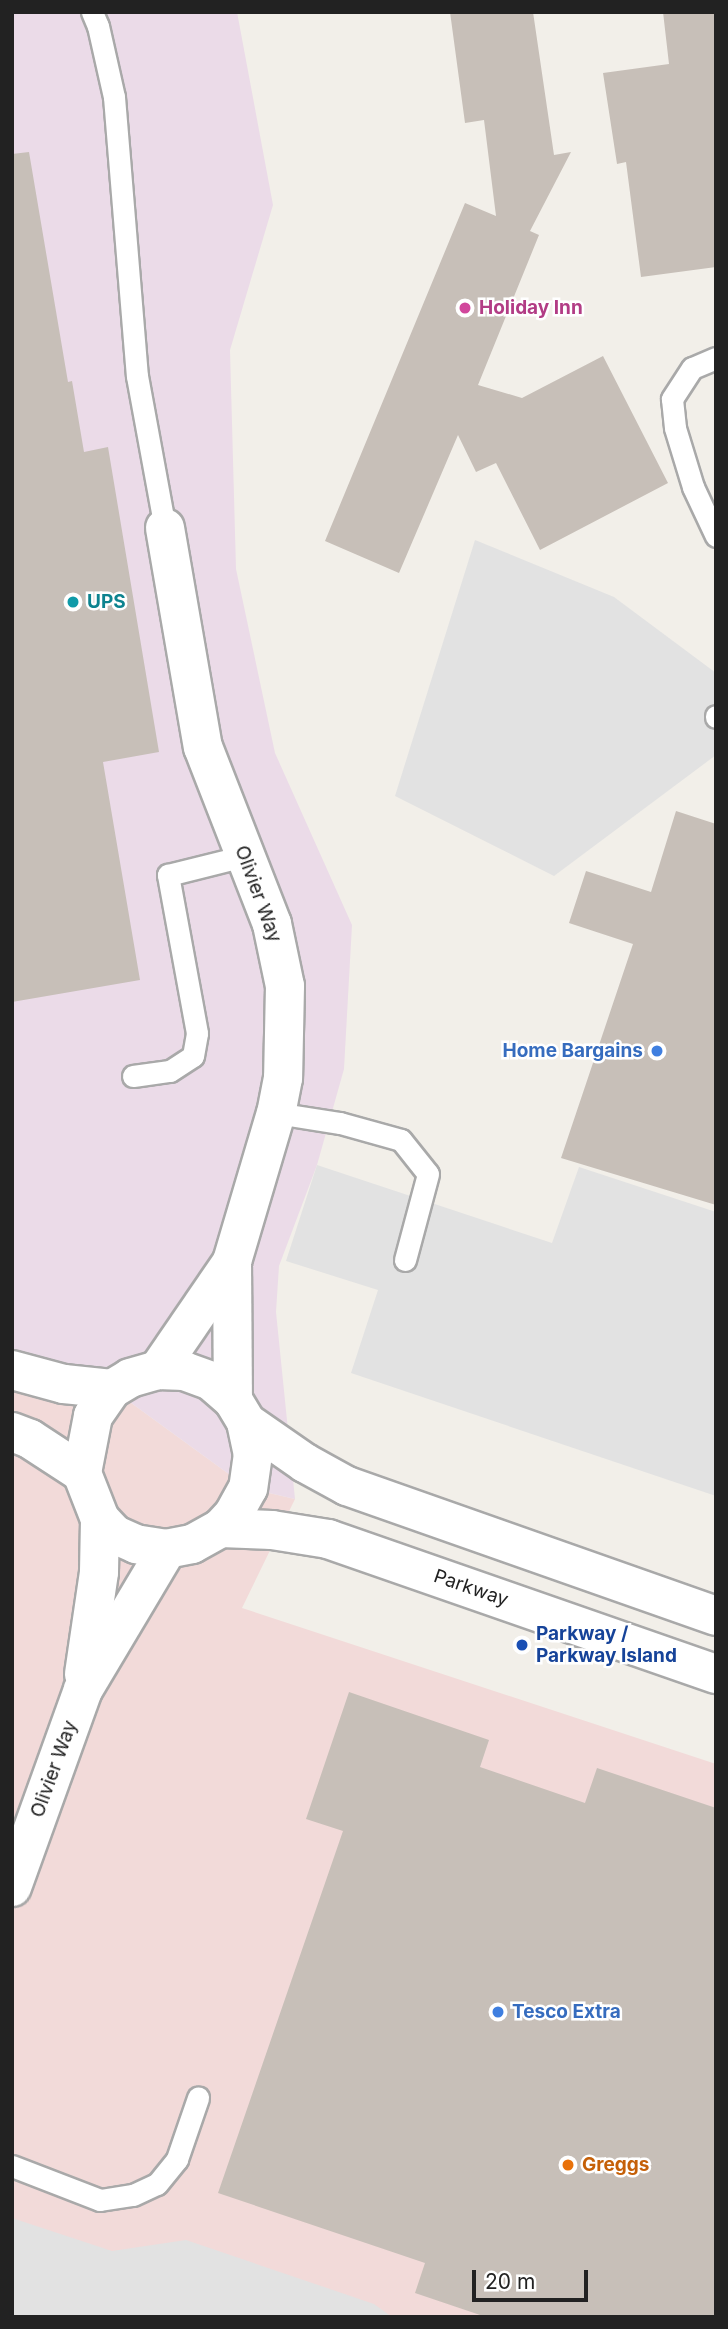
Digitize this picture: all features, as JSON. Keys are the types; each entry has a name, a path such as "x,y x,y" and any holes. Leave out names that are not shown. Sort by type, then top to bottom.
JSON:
{"street":[{"name":"Olivier Way","path":"158,1370 232,1262 276,1114 283,1078 285,986 272,924 202,747 165,528"},
{"name":"Olivier Way","path":"232,1262 240,1411"},
{"path":"12,1370 64,1384 112,1389 158,1370 193,1374 211,1381 240,1411 305,1462 347,1486 716,1616"},
{"path":"112,1389 93,1416 82,1473 100,1519 114,1534 136,1544 167,1549 192,1544 221,1528 233,1515 248,1488 253,1454 240,1411"},
{"path":"12,1432 30,1439 82,1473"},
{"name":"Olivier Way","path":"83,1690 99,1572 100,1519"},
{"name":"Parkway","path":"221,1528 272,1530 328,1539 716,1674"},
{"name":"Olivier Way","path":"12,1887 83,1690 167,1549"}],"lane":[{"path":"92,12 98,26 114,97 137,376 165,528"},
{"path":"716,358 692,368 672,399 675,428 693,487 716,536"},
{"path":"133,1076 170,1071 193,1056 197,1033 168,875 244,856"},
{"path":"276,1114 340,1123 401,1140 428,1174 405,1260"},
{"path":"12,2166 100,2200 133,2195 157,2184 177,2159 198,2098"}],"shaded area":[{"path":"12,12 237,12 273,205 230,350 236,569 275,753 352,925 344,1069 317,1165 279,1266 276,1312 295,1499 248,1488 112,1389 12,1370"},
{"path":"475,540 614,597 716,673 716,755 554,876 395,796"},
{"path":"317,1165 552,1243 579,1167 716,1212 716,1496 351,1373 378,1290 286,1261"},
{"path":"12,1370 112,1389 248,1488 295,1499 242,1608 716,1764 716,2317 12,2317"},
{"path":"12,2218 112,2251 186,2240 374,2304 392,2317 12,2317"}],"building":[{"name":"Holiday Inn","path":"450,12 533,12 554,155 571,152 530,231 539,235 478,385 522,398 603,356 668,483 540,550 496,463 476,472 458,435 399,573 325,541 465,203 496,216 484,120 465,123"},
{"path":"663,12 716,12 716,267 641,277 626,162 617,164 603,73 669,64"},
{"name":"UPS","path":"29,152 68,382 72,381 84,452 108,447 159,752 103,762 140,980 12,1002 12,154"},
{"name":"Home Bargains","path":"676,811 716,824 716,1205 561,1158 633,944 569,923 586,871 651,892"},
{"name":"Tesco Extra","path":"349,1692 489,1740 480,1767 585,1803 597,1768 716,1808 716,2317 486,2317 415,2293 425,2263 218,2193 343,1831 306,1819"}],"place":[{"name":"Holiday Inn","path":"465,308"},
{"name":"UPS","path":"73,602"},
{"name":"Home Bargains","path":"657,1051"},
{"name":"Parkway / Parkway Island","path":"522,1645"},
{"name":"Tesco Extra","path":"498,2012"},
{"name":"Greggs","path":"568,2165"}]}
